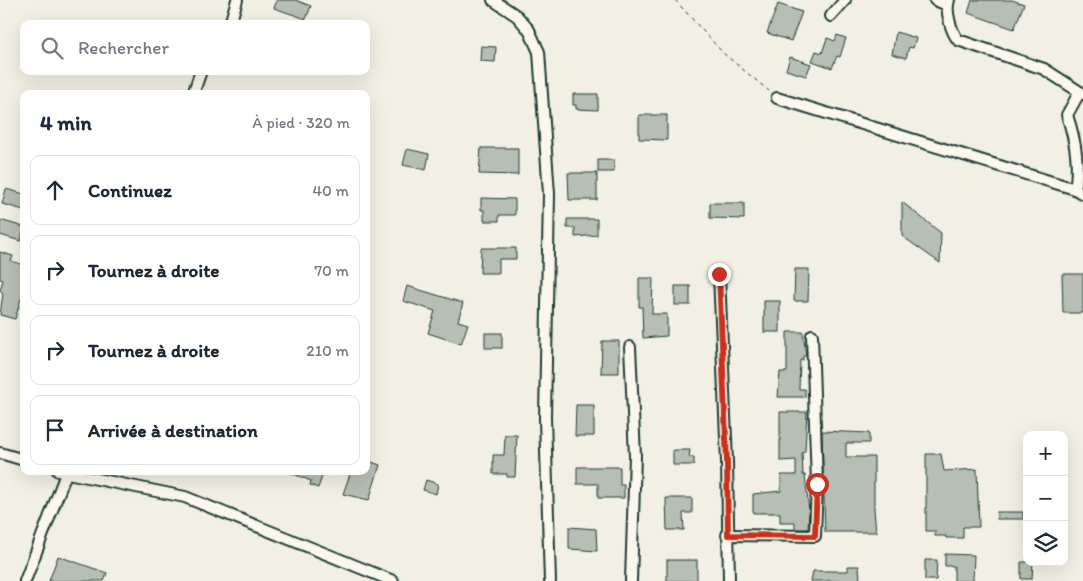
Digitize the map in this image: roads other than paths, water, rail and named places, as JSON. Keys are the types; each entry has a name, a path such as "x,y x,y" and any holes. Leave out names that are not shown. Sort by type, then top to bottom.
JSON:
{"street":[{"path":"231,20 237,0"},
{"path":"493,0 518,16 529,30 539,52 549,194 545,418 550,581"},
{"path":"831,16 845,0"},
{"path":"777,98 1079,192 1076,150 1067,115 1081,94 1044,69 958,40 953,34 948,3 935,0"},
{"path":"195,90 200,75"},
{"path":"719,274 727,462 728,581"},
{"path":"728,535 815,536 817,484 812,335"},
{"path":"630,347 635,456 631,581"},
{"path":"0,453 20,459"},
{"path":"25,581 62,475"},
{"path":"78,475 185,497 393,581"}]}
